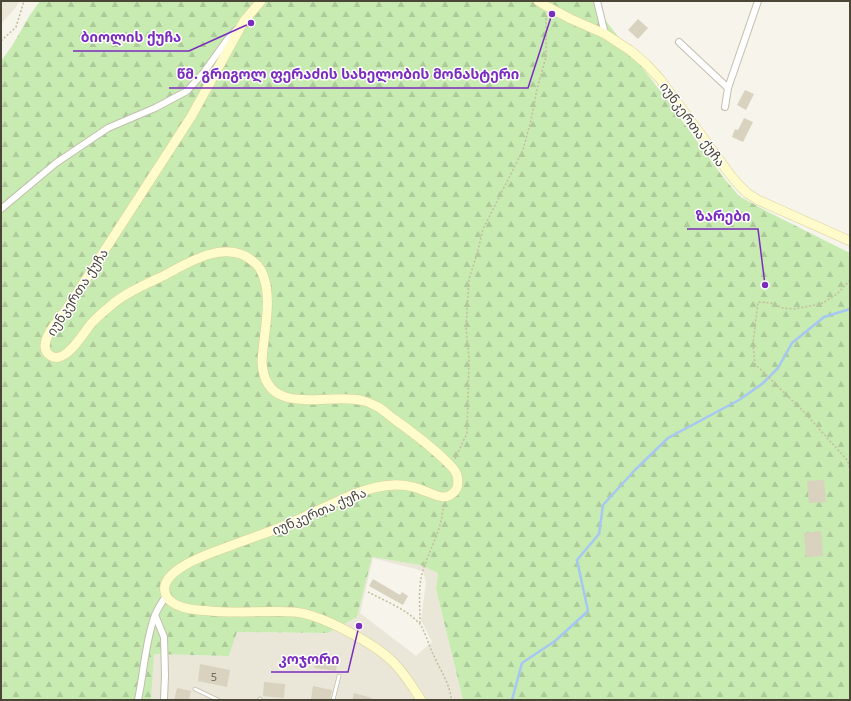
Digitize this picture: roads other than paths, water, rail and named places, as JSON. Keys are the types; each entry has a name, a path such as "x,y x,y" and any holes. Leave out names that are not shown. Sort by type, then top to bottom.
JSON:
{"main road":[{"name":"იუნკერთა ქუჩა","path":"166,596 166,583 170,576 186,564 201,556 277,528 366,490 398,484 411,486 442,497 450,496 458,485 457,474 452,466 433,448 378,407 363,401 350,399 300,400 286,397 271,389 262,372 262,350 268,300 266,284 263,273 255,263 244,255 236,252 203,256 144,285 107,308 64,356 53,358 47,354 45,343 50,332 66,310 191,117 244,21 261,1"},
{"name":"იუნკერთა ქუჩა","path":"542,4 605,34 631,51 660,78 729,173 747,193 758,200 850,241"},
{"path":"166,596 172,604 180,607 211,611 296,612 322,619 373,646 394,664 412,684 421,700"}],"street":[{"path":"597,1 605,34"},
{"path":"725,107 728,88 758,1"},
{"path":"1,209 56,163 108,128 155,108 188,91 227,40 244,21"},
{"path":"679,42 728,88"},
{"path":"138,700 147,643 155,615 166,596"},
{"path":"155,615 164,637 164,700"}],"lane":[{"path":"333,700 339,676"},
{"path":"195,689 218,700"}],"waterway":[{"path":"512,700 522,663 555,641 588,611 577,560 599,534 603,505 635,470 668,438 739,400 762,384 778,368 792,343 824,317 850,309"}],"place":[{"name":"წმ. გრიგოლ ფერაძის სახელობის მონასტერი","path":"552,14"},
{"name":"ბიოლის ქუჩა","path":"251,23"},
{"name":"ზარები","path":"765,285"},
{"name":"კოჯორი","path":"359,626"}]}
